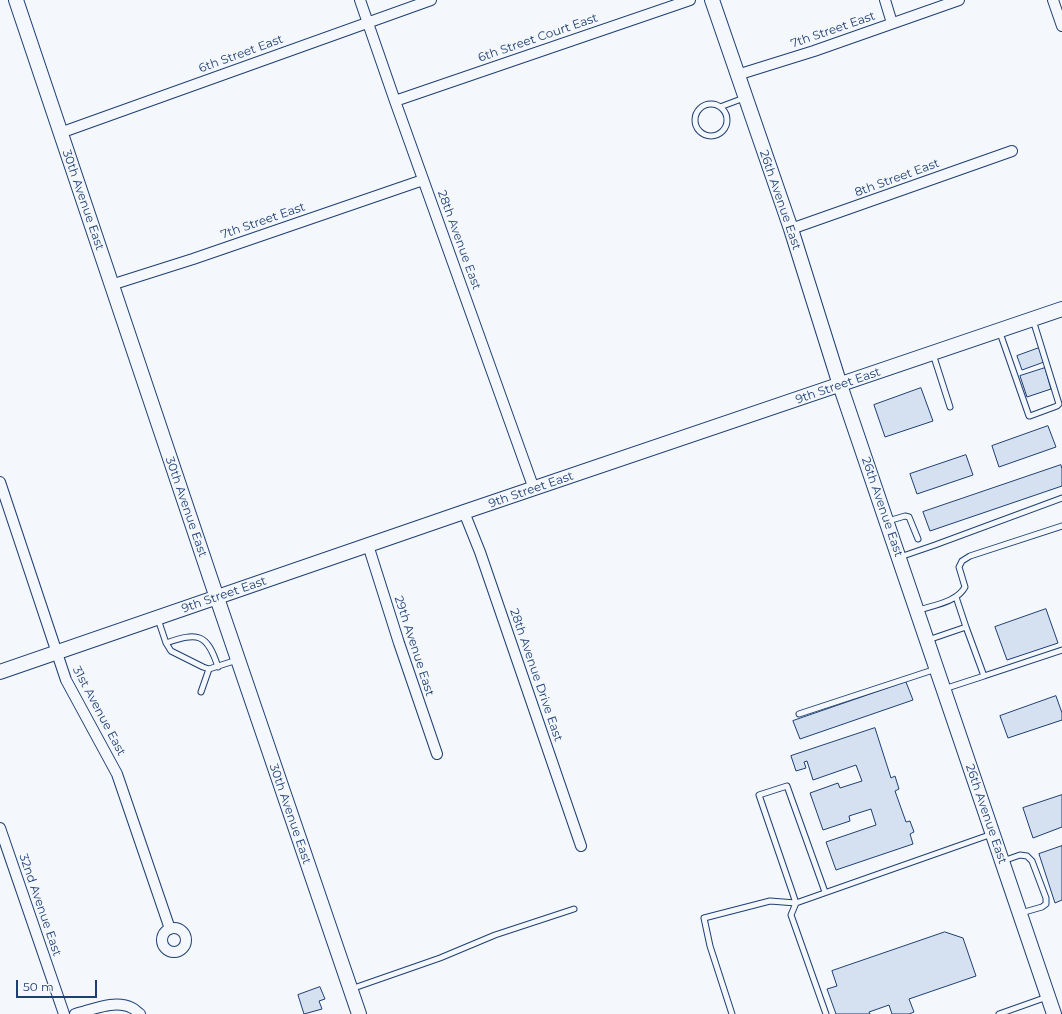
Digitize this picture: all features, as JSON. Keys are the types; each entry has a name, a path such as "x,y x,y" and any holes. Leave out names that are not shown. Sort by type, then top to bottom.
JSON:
{"street":[{"name":"30th Avenue East","path":"16,0 216,598 359,1014"},
{"name":"28th Avenue East","path":"360,0 534,489"},
{"name":"6th Street East","path":"60,133 431,0"},
{"name":"6th Street Court East","path":"395,101 690,0"},
{"name":"26th Avenue East","path":"712,0 791,229 840,385 1054,1014"},
{"path":"885,0 892,23"},
{"name":"7th Street East","path":"737,75 814,51 959,0"},
{"path":"1053,0 1062,26"},
{"name":"8th Street East","path":"791,229 1012,151"},
{"name":"7th Street East","path":"111,285 423,180"},
{"name":"9th Street East","path":"0,672 464,512 1062,309"},
{"name":"31st Avenue East","path":"0,482 66,680 117,774 170,929"},
{"name":"28th Avenue Drive East","path":"464,512 480,552 580,846"},
{"name":"29th Avenue East","path":"368,545 399,643 437,754"},
{"name":"32nd Avenue East","path":"0,828 64,1014"},
{"path":"75,1014 107,1006 121,1005 133,1008 140,1014"}],"lane":[{"path":"720,107 727,115 724,130 715,136 710,136 700,132 695,122 697,112 700,108 710,104 720,107 745,98"},
{"path":"999,330 1030,416 1060,404 1033,319"},
{"path":"932,353 950,407"},
{"path":"899,557 1062,498"},
{"path":"887,522 905,516 909,517 918,539"},
{"path":"917,611 956,597 962,592 965,587 959,567 962,561 970,556 1062,526"},
{"path":"956,597 984,676"},
{"path":"157,618 166,643 171,651 209,669 238,660"},
{"path":"927,640 966,627"},
{"path":"166,643 184,637 196,636 210,645 218,667"},
{"path":"943,690 1062,650"},
{"path":"200,692 209,669"},
{"path":"799,714 937,669"},
{"path":"825,892 787,786 759,795 796,903 791,915 826,1014"},
{"path":"732,1014 710,946 704,918 770,901 796,903 992,834"},
{"path":"1002,861 1020,855 1027,856 1032,861 1046,898 1046,904 1042,907 1020,914"},
{"path":"350,989 440,958 495,935 574,909"},
{"path":"999,1014 1048,997"}],"building":[{"path":"1039,348 1044,362 1022,370 1017,356"},
{"path":"1045,368 1051,389 1027,397 1020,376"},
{"path":"921,388 933,421 885,437 874,405"},
{"path":"1048,426 1056,447 999,467 992,446"},
{"path":"966,455 973,475 917,494 910,474"},
{"path":"1061,465 1062,486 930,531 923,512"},
{"path":"1046,609 1058,643 1007,660 995,627"},
{"path":"906,682 913,700 800,739 793,721"},
{"path":"1056,696 1062,713 1062,720 1008,738 1000,716"},
{"path":"875,728 891,778 895,776 899,789 895,791 906,822 910,821 914,832 910,834 913,844 836,870 826,842 876,825 871,809 849,816 850,821 823,830 810,793 838,783 840,788 862,781 856,765 813,780 807,761 804,762 806,768 796,771 791,756"},
{"path":"1062,795 1062,827 1033,838 1023,808"},
{"path":"1062,846 1062,900 1055,903 1039,854"},
{"path":"945,932 963,938 976,976 909,999 914,1012 909,1014 892,1014 889,1005 869,1012 870,1014 836,1014 827,989 837,986 832,971"},
{"path":"320,987 325,999 319,1001 322,1009 304,1014 298,995"}]}
